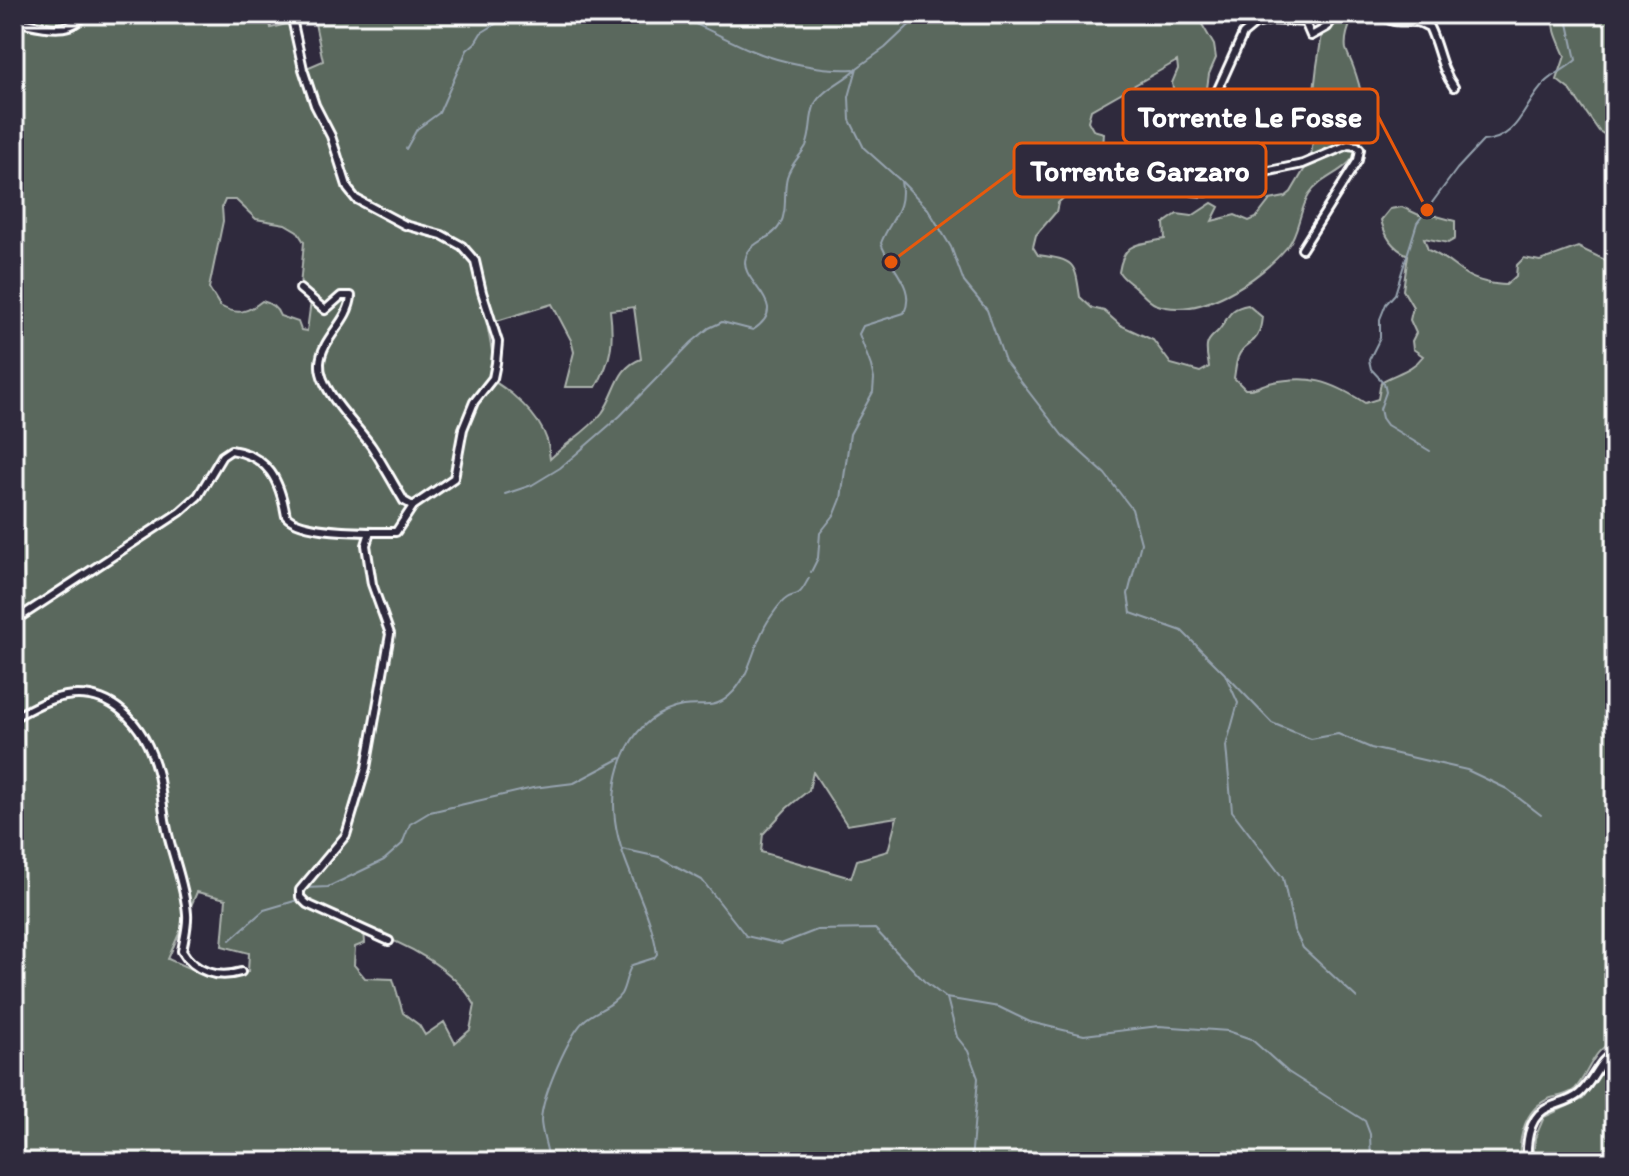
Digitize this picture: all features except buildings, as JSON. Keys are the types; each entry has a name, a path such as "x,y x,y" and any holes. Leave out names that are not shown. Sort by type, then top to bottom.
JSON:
{"street":[{"path":"14,21 61,29 80,20 85,14"},
{"path":"14,621 180,512 198,496 222,456 231,450 247,452 277,479 286,516 300,526 396,532 413,506 454,478 463,429 474,402 493,378 496,363 498,342 475,261 462,246 442,235 405,225 356,199 348,189 331,136 315,105 303,69 291,14"},
{"path":"1302,249 1358,160 1360,149 1357,146 1348,145 1303,164 1236,178 1206,192 1193,191 1193,175 1204,152 1211,105 1243,34 1255,24 1305,18 1311,36 1327,27 1336,14"},
{"path":"1381,14 1386,19 1405,23 1414,21 1429,27 1444,73 1454,87"},
{"path":"300,289 325,310 341,296 351,296 350,310 322,350 320,367 338,407 370,444 404,501 413,506"},
{"path":"370,532 366,545 372,584 390,634 366,768 346,835 300,890 300,897 307,904 389,941"},
{"path":"14,717 53,699 88,694 106,700 134,722 147,742 158,776 166,829 185,897 188,917 182,951 191,964 203,970 225,977 241,972"},
{"path":"1527,1162 1526,1143 1536,1118 1544,1110 1564,1104 1580,1093 1603,1058 1615,1051"}],"green space":[{"path":"14,14 268,14 271,28 290,23 302,70 323,61 313,14 1196,14 1214,45 1216,58 1209,74 1201,131 1189,141 1168,119 1167,111 1175,98 1172,83 1178,69 1177,61 1091,110 1088,121 1093,130 1104,133 1103,148 1084,164 1077,185 1058,203 1056,212 1036,235 1033,247 1038,255 1071,265 1077,276 1080,297 1092,308 1104,311 1120,325 1153,340 1171,364 1200,372 1209,367 1207,349 1210,339 1232,311 1248,305 1262,317 1255,339 1238,357 1234,378 1245,389 1283,380 1319,381 1365,403 1378,399 1381,382 1419,361 1423,356 1413,349 1412,341 1416,333 1410,320 1413,307 1403,290 1408,255 1390,241 1381,220 1390,209 1402,207 1419,215 1429,214 1455,221 1455,239 1448,243 1424,238 1428,250 1471,277 1486,282 1506,285 1516,276 1517,265 1524,258 1540,261 1578,247 1607,261 1615,259 1615,1042 1601,1049 1575,1089 1542,1102 1535,1108 1522,1134 1520,1162 14,1162","holes":["225,200 236,200 256,219 285,224 297,231 304,242 300,287 311,301 307,331 301,330 298,322 280,316 275,308 262,301 242,311 220,306 209,288 223,221","552,304 574,352 565,387 596,387 606,368 610,350 610,310 634,307 641,359 626,368 596,420 550,459 547,440 538,421 514,396 488,378 494,362 487,324","813,772 847,825 897,817 888,851 857,860 851,878 761,852 763,834 809,790","197,892 226,899 222,946 249,953 248,972 216,980 168,959","364,930 411,949 441,968 475,1005 470,1030 455,1043 444,1022 425,1035 419,1025 403,1013 393,979 365,978 354,965 355,947 365,943"]},
{"path":"1335,14 1354,14 1346,49 1363,102 1364,130 1358,151 1345,166 1315,187 1288,246 1246,283 1228,294 1191,307 1172,308 1152,303 1119,272 1124,255 1133,246 1165,239 1164,223 1177,214 1192,216 1212,203 1219,207 1212,221 1235,215 1249,221 1256,218 1270,200 1285,197 1291,192 1311,158 1314,126 1323,104 1314,91 1322,34"},
{"path":"1554,14 1615,14 1615,62 1606,107 1615,118 1615,141 1599,131 1571,91 1557,80 1565,56 1555,31"},
{"path":"1615,1055 1615,1162 1533,1162 1535,1138 1544,1117 1583,1099 1609,1059"}],"waterway":[{"path":"406,149 417,129 439,113 467,50 481,33 512,14"},
{"path":"665,14 775,58 816,67 854,69"},
{"path":"811,572 818,558 820,533 835,514 841,499 850,434 873,392 871,366 859,334 863,326 904,313 907,303 904,285 881,243 900,207 901,181 864,148 850,120 849,97 857,68 885,48 921,14"},
{"path":"1430,451 1387,425 1382,418 1380,409 1386,392 1384,383 1371,369 1369,360 1380,338 1380,319 1386,304 1395,294 1417,223 1457,169 1483,141 1495,139 1513,127 1545,83 1576,60 1566,14"},
{"path":"505,494 532,485 560,468 620,416 709,328 722,322 753,330 764,320 768,311 766,302 749,276 746,257 752,247 780,225 787,177 806,146 815,104 822,94 856,69"},
{"path":"901,181 928,209 951,247 964,282 987,310 1005,361 1062,435 1105,474 1132,509 1141,543 1128,594 1131,613 1182,631 1225,674 1238,703 1226,746 1232,811 1283,878 1294,930 1303,948 1357,998"},
{"path":"549,1162 541,1120 546,1096 572,1037 586,1019 614,1002 621,994 632,965 654,958 657,954 649,920 623,854 615,820 616,783 627,748 637,733 665,712 683,706 712,705 729,696 743,679 774,612 784,600 800,592 809,578"},
{"path":"1228,677 1272,723 1311,739 1338,734 1371,748 1467,770 1507,789 1541,815"},
{"path":"306,888 328,887 384,860 402,844 410,824 430,812 533,788 574,783 621,758"},
{"path":"622,849 659,857 702,880 746,936 781,944 817,930 875,929 924,981 946,998 999,1007 1030,1022 1084,1035 1159,1026 1228,1031 1251,1039 1288,1072 1365,1121 1370,1134 1371,1162"},
{"path":"230,940 264,910 298,900"},
{"path":"947,998 957,1037 968,1051 978,1078 971,1162"}],"place":[{"name":"Torrente Le Fosse","path":"1427,210"},
{"name":"Torrente Garzaro","path":"891,262"}]}
